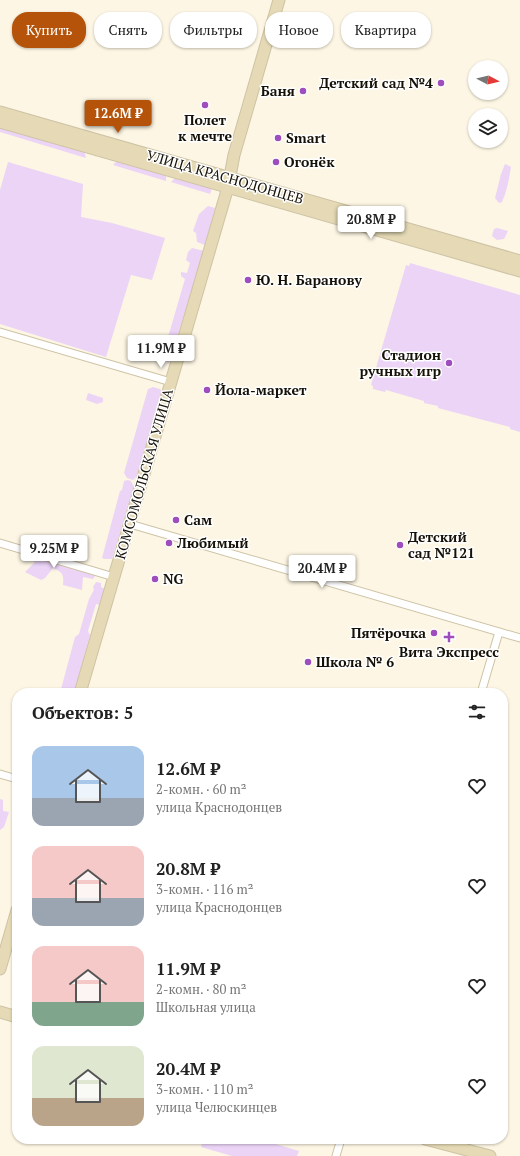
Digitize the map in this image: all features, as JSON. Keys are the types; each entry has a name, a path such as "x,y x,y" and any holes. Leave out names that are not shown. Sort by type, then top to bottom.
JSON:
{"main road":[{"name":"КОМСОМОЛЬСКАЯ УЛИЦА","path":"81,688 229,182 234,155 279,0"},
{"name":"УЛИЦА КРАСНОДОНЦЕВ","path":"0,112 520,271"},
{"name":"УЛИЦА КРАСНОДОНЦЕВ","path":"0,122 520,261"},
{"path":"0,969 12,927"},
{"path":"0,1012 12,1016"},
{"path":"445,1144 490,1156"}],"street":[{"path":"0,332 171,382"},
{"path":"130,524 520,638"},
{"path":"0,543 114,576"},
{"path":"482,688 499,632"},
{"path":"0,774 12,778"},
{"path":"336,1156 340,1144"}],"shaded area":[{"path":"0,126 84,151 86,158 0,132"},
{"path":"118,160 166,175 166,181 113,165"},
{"path":"8,162 83,184 81,217 112,223 165,238 152,280 131,275 106,357 0,324 0,190"},
{"path":"505,164 511,167 509,180 502,202 499,203 495,198"},
{"path":"176,177 212,188 210,194 171,182"},
{"path":"208,206 215,208 205,245 197,242 196,233 193,231 199,214"},
{"path":"497,228 508,231 504,239 497,240 492,236 494,229"},
{"path":"192,248 204,251 169,363 163,360 157,351 158,346 166,344 185,279 181,276 181,272 187,273 190,263 186,260 188,252"},
{"name":"Стадион ручных игр","path":"410,263 520,295 520,432 510,429 510,427 438,408 438,406 424,403 424,401 386,390 385,392 373,389 373,386 371,385 406,265 409,266"},
{"path":"153,387 160,389 162,392 137,476 133,480 127,478 124,473 148,389"},
{"path":"88,393 103,398 103,402 97,404 86,400"},
{"path":"124,481 131,481 134,487 112,559 105,559 102,558 120,491 122,490"},
{"path":"25,554 93,574 95,576 93,579 83,577 82,590 63,585 62,574 53,568 45,578 41,580 25,572 35,562 23,558"},
{"path":"96,582 101,583 101,587 105,589 100,605 96,604 88,631 90,635 75,688 61,688 75,637 79,634 89,599 94,590 93,587"},
{"path":"0,799 3,800 3,811 9,812 4,827 0,830"},
{"path":"202,1144 276,1144 299,1151 297,1156 232,1156 201,1147"}],"place":[{"name":"Детский сад №4","path":"441,83"},
{"name":"Баня","path":"303,91"},
{"name":"Полет к мечте","path":"205,105"},
{"name":"Smart","path":"278,138"},
{"name":"Огонёк","path":"276,162"},
{"name":"Ю. Н. Баранову","path":"248,280"},
{"name":"Стадион ручных игр","path":"449,363"},
{"name":"Йола-маркет","path":"207,390"},
{"name":"Сам","path":"176,520"},
{"name":"Любимый","path":"169,543"},
{"name":"Детский сад №121","path":"400,545"},
{"name":"NG","path":"155,579"},
{"name":"Пятёрочка","path":"434,633"},
{"name":"Вита Экспресс","path":"449,637"},
{"name":"Школа № 6","path":"308,662"}]}
